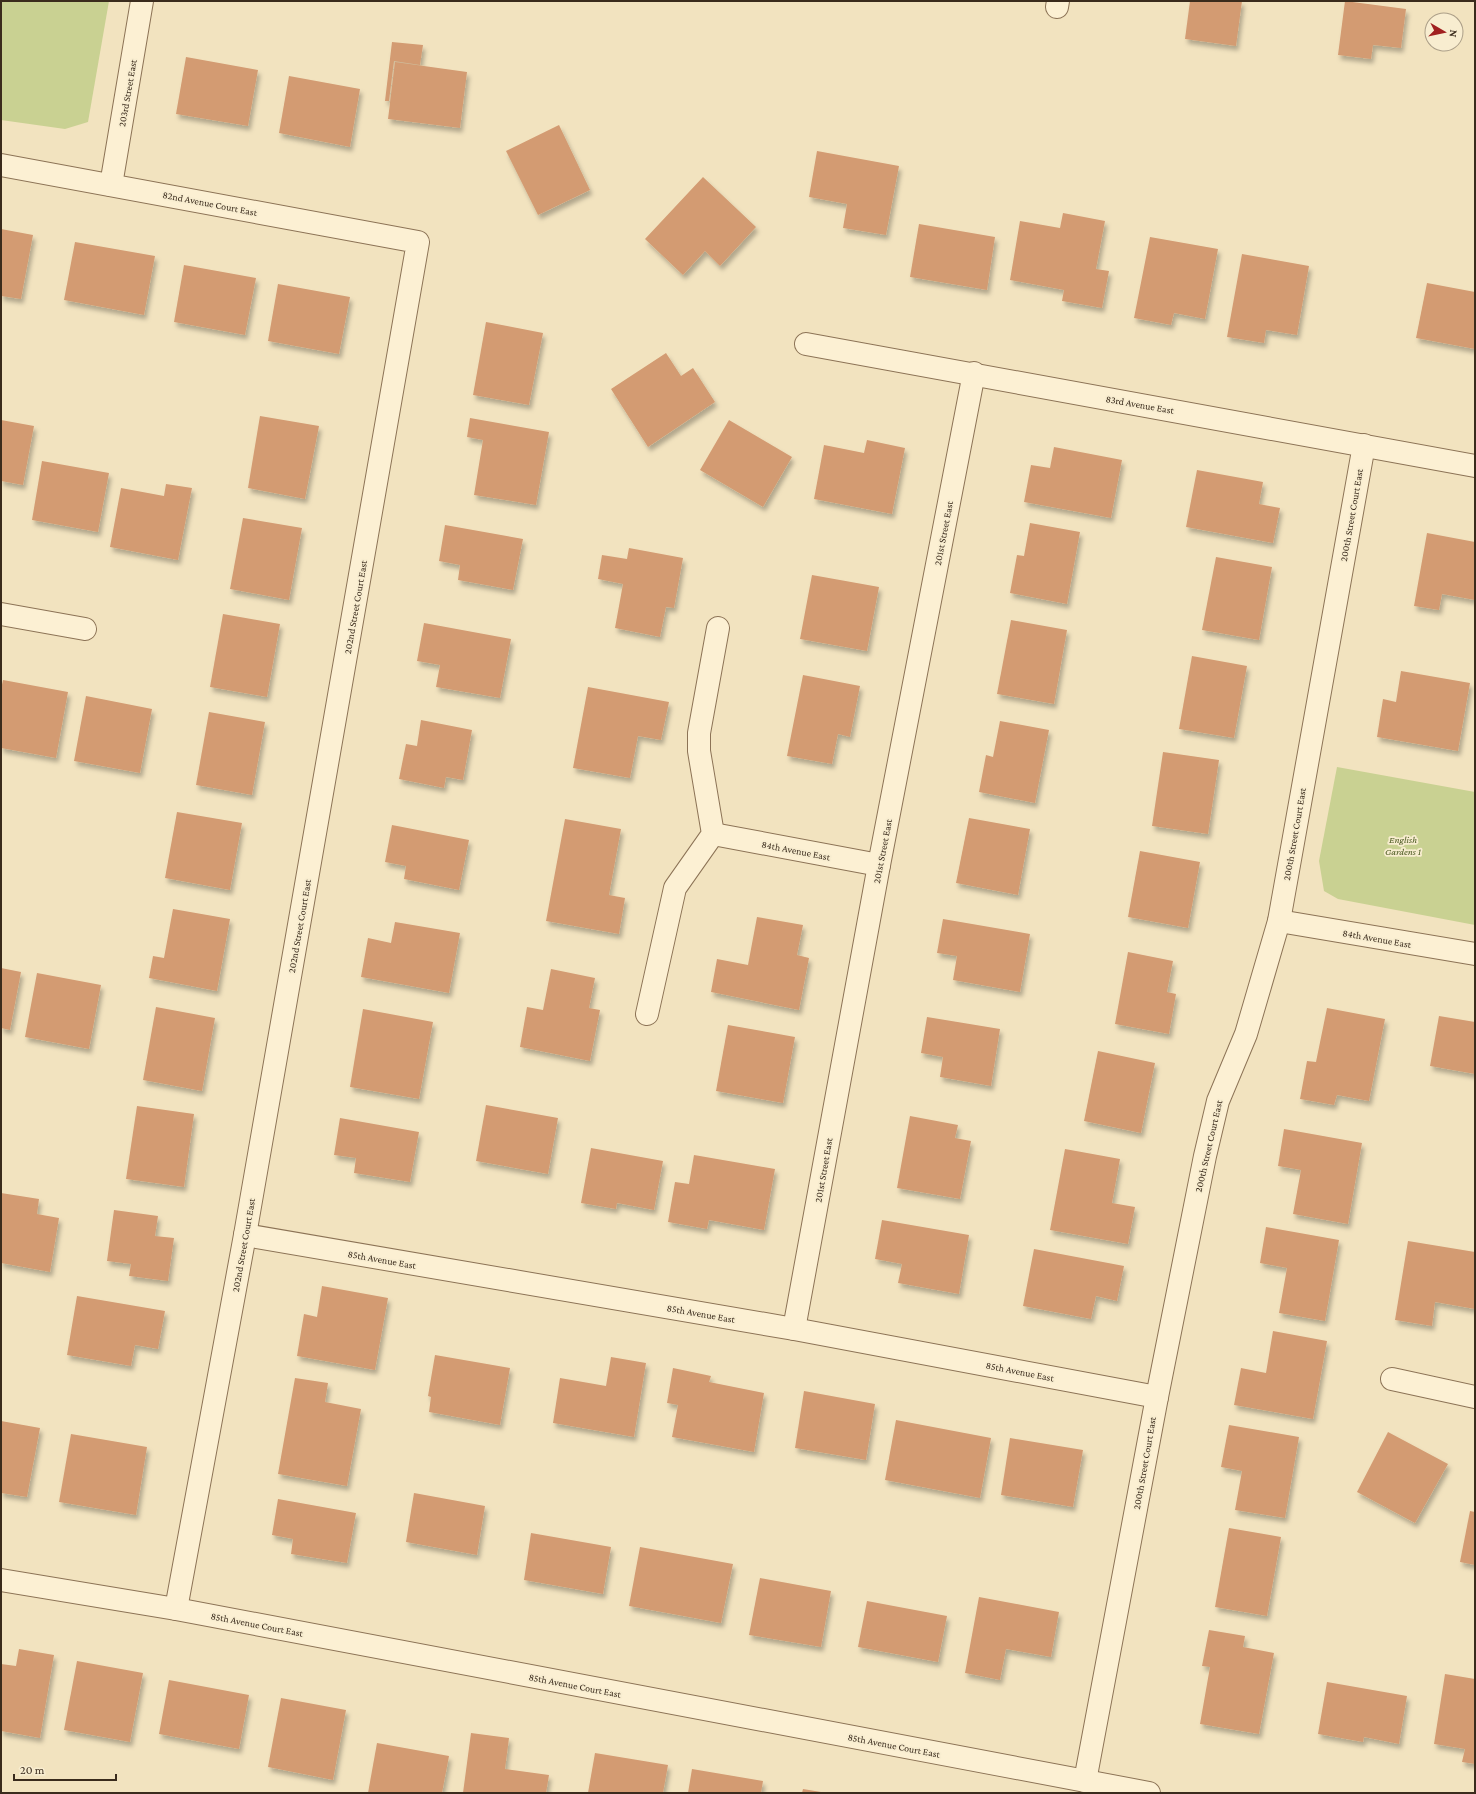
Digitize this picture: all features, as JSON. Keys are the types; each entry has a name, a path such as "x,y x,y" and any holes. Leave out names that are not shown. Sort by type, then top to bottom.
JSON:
{"street":[{"name":"203rd Street East","path":"111,184 142,1"},
{"name":"82nd Avenue Court East","path":"1,165 111,184 418,242"},
{"name":"202nd Street Court East","path":"176,1609 245,1235 418,242"},
{"name":"83rd Avenue East","path":"806,344 974,373 1475,466"},
{"name":"201st Street East","path":"794,1329 879,865 974,373"},
{"name":"200th Street Court East","path":"1085,1781 1157,1397 1205,1156 1218,1101 1246,1034 1279,921 1364,445"},
{"path":"1,614 85,629"},
{"path":"647,1014 675,888 713,834 699,751 699,733 718,628"},
{"name":"84th Avenue East","path":"713,834 879,865"},
{"name":"84th Avenue East","path":"1279,921 1475,954"},
{"name":"85th Avenue East","path":"245,1235 794,1329 1157,1397"},
{"path":"1392,1379 1475,1397"},
{"name":"85th Avenue Court East","path":"1,1580 176,1609 1149,1793"}],"green space":[{"path":"1,1 109,1 88,122 65,129 1,120"},
{"name":"English Gardens 1","path":"1337,767 1475,792 1475,925 1338,899 1324,891 1319,861"}],"building":[{"path":"1190,1 1242,1 1236,46 1185,39"},
{"path":"1345,1 1406,9 1401,48 1373,45 1371,59 1338,55"},
{"path":"392,42 423,45 420,65 394,61 389,101 385,101"},
{"path":"186,57 258,70 248,126 176,114"},
{"path":"395,62 467,72 460,128 388,119"},
{"path":"289,76 360,89 350,147 279,133"},
{"path":"559,125 590,190 538,215 506,151"},
{"path":"817,151 899,166 886,235 843,228 847,204 809,197"},
{"path":"703,177 756,227 720,266 705,251 683,275 645,239"},
{"path":"1063,213 1105,221 1096,269 1109,271 1102,308 1062,301 1064,290 1010,280 1020,221 1060,228"},
{"path":"919,224 995,237 987,290 910,277"},
{"path":"1,229 33,235 21,299 1,296"},
{"path":"1150,237 1218,249 1205,319 1174,313 1171,325 1134,318"},
{"path":"75,242 155,256 144,315 64,300"},
{"path":"1242,254 1309,266 1297,335 1266,330 1264,343 1227,337"},
{"path":"184,265 256,278 245,335 174,322"},
{"path":"1427,283 1475,292 1475,349 1416,338"},
{"path":"278,284 350,297 339,354 268,341"},
{"path":"486,322 543,333 529,405 473,395"},
{"path":"666,353 681,376 693,368 715,402 648,447 611,389"},
{"path":"260,416 319,426 305,499 248,488"},
{"path":"470,418 549,432 536,505 474,495 483,440 467,437"},
{"path":"1,420 34,426 23,485 1,481"},
{"path":"729,420 792,457 763,507 700,470"},
{"path":"867,440 905,448 892,514 814,499 824,445 864,453"},
{"path":"1054,447 1122,460 1111,518 1024,502 1031,465 1050,468"},
{"path":"42,461 109,473 98,532 32,520"},
{"path":"1197,470 1263,482 1259,504 1280,508 1273,543 1186,527"},
{"path":"166,484 192,488 178,560 110,547 121,488 164,496"},
{"path":"243,518 302,528 289,600 230,589"},
{"path":"1030,523 1080,532 1067,604 1010,593 1017,555 1024,556"},
{"path":"445,525 523,539 513,590 458,580 460,565 439,561"},
{"path":"1427,533 1475,542 1475,600 1442,594 1439,610 1414,606"},
{"path":"629,548 683,558 674,608 666,607 660,637 615,628 623,584 598,579 602,555 627,559"},
{"path":"1216,557 1272,567 1259,640 1202,630"},
{"path":"812,575 879,587 867,651 800,639"},
{"path":"223,614 280,624 267,697 210,687"},
{"path":"1011,620 1067,630 1054,704 997,694"},
{"path":"424,623 511,639 500,698 436,687 440,665 417,661"},
{"path":"1192,656 1247,666 1234,738 1179,729"},
{"path":"1401,671 1470,683 1458,751 1377,737 1383,699 1396,702"},
{"path":"803,675 860,686 850,737 838,734 832,764 787,756"},
{"path":"3,680 68,692 56,758 1,748 1,689"},
{"path":"588,687 669,702 661,740 638,736 630,778 573,768"},
{"path":"86,696 152,709 140,773 74,761"},
{"path":"209,712 265,722 252,795 196,785"},
{"path":"421,720 472,730 463,780 446,777 444,788 399,779 406,744 417,746"},
{"path":"1000,721 1049,730 1035,803 979,792 986,755 993,757"},
{"path":"1163,752 1219,760 1208,834 1152,826"},
{"path":"177,812 242,823 230,890 165,878"},
{"path":"969,818 1030,829 1018,895 956,883"},
{"path":"565,819 621,829 609,895 625,898 619,934 546,921"},
{"path":"392,825 469,840 459,890 404,879 406,866 385,862"},
{"path":"1140,851 1200,862 1188,928 1128,917"},
{"path":"173,909 230,919 217,991 149,978 153,956 164,958"},
{"path":"757,917 803,925 797,955 809,958 799,1010 711,992 717,959 748,965"},
{"path":"943,919 1030,934 1020,992 953,980 957,956 937,953"},
{"path":"395,922 460,933 449,993 361,977 368,938 391,943"},
{"path":"1128,952 1173,961 1167,992 1176,994 1169,1034 1115,1024"},
{"path":"1,968 21,972 10,1030 1,1028"},
{"path":"551,969 595,978 589,1008 600,1010 590,1061 520,1047 527,1007 543,1010"},
{"path":"37,973 101,985 89,1049 25,1037"},
{"path":"156,1007 215,1018 202,1091 143,1080"},
{"path":"1327,1008 1385,1019 1369,1101 1337,1095 1334,1105 1300,1099 1307,1061 1316,1062"},
{"path":"363,1009 433,1022 419,1099 350,1087"},
{"path":"1439,1016 1475,1022 1475,1074 1430,1066"},
{"path":"927,1017 1000,1029 991,1086 940,1077 943,1057 921,1053"},
{"path":"728,1025 795,1037 783,1103 716,1091"},
{"path":"1098,1051 1155,1063 1141,1133 1084,1121"},
{"path":"486,1105 558,1118 548,1174 476,1161"},
{"path":"137,1106 194,1114 184,1187 126,1179"},
{"path":"910,1116 958,1125 955,1138 971,1141 960,1199 897,1188"},
{"path":"340,1118 419,1132 410,1182 354,1173 356,1158 334,1155"},
{"path":"1284,1129 1362,1143 1348,1224 1293,1214 1301,1170 1278,1166"},
{"path":"591,1148 663,1161 654,1210 617,1203 616,1209 581,1203"},
{"path":"1065,1149 1120,1159 1112,1203 1135,1207 1128,1244 1050,1230"},
{"path":"694,1155 775,1169 764,1230 709,1220 707,1229 668,1222 675,1182 689,1184"},
{"path":"1,1193 39,1199 37,1214 59,1218 50,1272 1,1263"},
{"path":"114,1210 158,1216 155,1236 174,1238 168,1281 129,1276 131,1264 107,1261"},
{"path":"882,1220 969,1235 959,1294 898,1283 902,1264 875,1259"},
{"path":"1266,1227 1339,1240 1325,1321 1279,1313 1287,1268 1260,1263"},
{"path":"1408,1241 1475,1252 1475,1309 1435,1302 1432,1326 1395,1320"},
{"path":"1034,1249 1124,1266 1117,1301 1096,1296 1091,1319 1023,1306"},
{"path":"322,1286 388,1298 375,1370 297,1356 304,1314 317,1317"},
{"path":"77,1296 165,1311 158,1349 135,1345 131,1366 67,1355"},
{"path":"1273,1331 1327,1341 1313,1419 1234,1405 1241,1368 1266,1373"},
{"path":"435,1355 510,1368 500,1425 429,1412 431,1397 428,1396"},
{"path":"611,1357 646,1363 634,1437 553,1423 560,1378 606,1386"},
{"path":"673,1368 711,1376 709,1382 764,1393 754,1452 672,1437 678,1405 667,1403"},
{"path":"295,1378 328,1383 325,1402 361,1409 347,1486 278,1474"},
{"path":"804,1391 875,1404 866,1460 795,1448"},
{"path":"896,1420 991,1438 980,1498 885,1480"},
{"path":"1,1421 40,1428 27,1497 1,1493"},
{"path":"1229,1425 1299,1437 1285,1518 1235,1510 1242,1471 1221,1467"},
{"path":"1388,1432 1448,1464 1415,1523 1357,1492"},
{"path":"71,1434 147,1447 136,1515 59,1502"},
{"path":"1010,1438 1083,1450 1073,1507 1001,1495"},
{"path":"414,1493 485,1506 477,1555 406,1542"},
{"path":"278,1499 356,1513 347,1563 291,1554 293,1539 272,1535"},
{"path":"1470,1511 1475,1512 1475,1565 1460,1562"},
{"path":"1229,1528 1281,1537 1267,1616 1215,1607"},
{"path":"531,1533 611,1547 603,1594 524,1580"},
{"path":"640,1547 733,1564 721,1623 629,1606"},
{"path":"760,1578 831,1591 821,1647 749,1635"},
{"path":"979,1597 1059,1612 1051,1657 1006,1649 1000,1680 965,1673"},
{"path":"867,1601 947,1616 938,1662 858,1647"},
{"path":"1209,1630 1245,1636 1243,1647 1274,1653 1259,1734 1200,1724 1210,1667 1202,1666"},
{"path":"19,1649 54,1655 40,1738 1,1731 1,1664 16,1666"},
{"path":"77,1661 143,1673 130,1742 64,1730"},
{"path":"1445,1674 1475,1679 1475,1764 1462,1762 1465,1749 1434,1744"},
{"path":"169,1680 249,1695 239,1749 159,1734"},
{"path":"1327,1682 1407,1696 1399,1744 1364,1737 1363,1742 1318,1734"},
{"path":"281,1698 346,1710 333,1780 268,1767"},
{"path":"471,1733 509,1738 505,1769 549,1775 546,1793 463,1793"},
{"path":"377,1743 449,1756 442,1793 368,1793"},
{"path":"595,1753 668,1765 663,1793 588,1793"},
{"path":"692,1769 763,1781 761,1793 688,1793"},
{"path":"803,1789 821,1792 821,1793 802,1793"}]}
